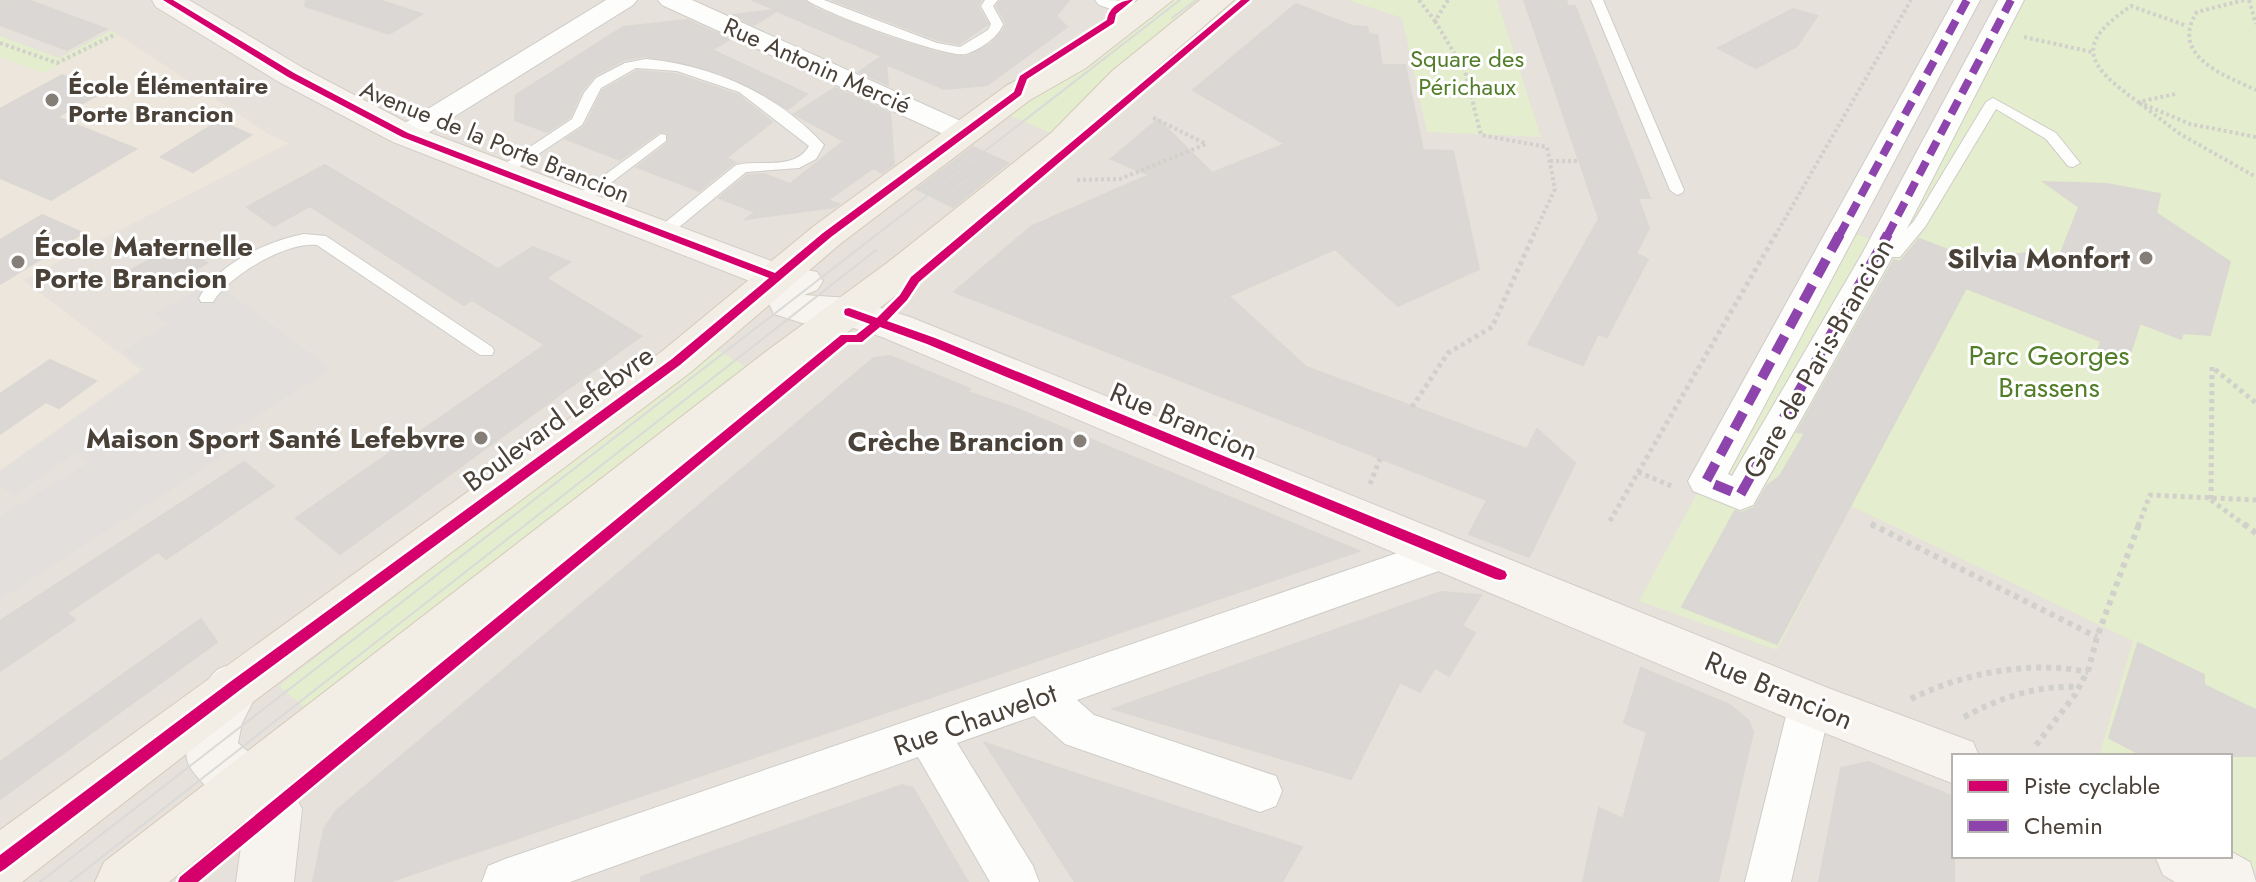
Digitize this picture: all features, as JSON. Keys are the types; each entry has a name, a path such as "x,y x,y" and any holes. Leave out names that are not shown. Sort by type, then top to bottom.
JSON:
{"main road":[{"path":"124,882 1063,140 1124,78 1219,0"},
{"name":"Boulevard Lefebvre","path":"0,864 235,686 676,362 776,277 964,133 1018,93 1075,61 1150,6"}],"street":[{"name":"Avenue de la Porte Brancion","path":"167,0 291,75 405,135 776,277"},
{"path":"405,135 624,0"},
{"name":"Rue Antonin Mercié","path":"671,0 964,133"},
{"path":"1108,0 1150,6"},
{"name":"Gare de Paris-Brancion","path":"1967,0 1706,481 1740,495 1878,254 2011,0"},
{"path":"776,277 788,304 802,309 849,312"},
{"name":"Rue Brancion","path":"849,312 931,341 1810,704 1956,740"},
{"name":"Rue Chauvelot","path":"505,882 1444,553"},
{"path":"235,686 216,719 210,752 274,809 265,882"},
{"path":"1042,696 1080,730 1260,791"},
{"path":"1768,882 1810,704"},
{"path":"928,735 1016,882"},
{"path":"2187,858 2230,882"}],"lane":[{"path":"813,0 934,46 962,51 994,32 997,24 987,6 992,0"},
{"path":"1597,0 1677,190"},
{"path":"502,172 577,122 585,113 593,89 621,69 635,64 647,63 715,77 752,94 817,145 813,156 798,166 753,164 741,168 662,233"},
{"path":"1894,253 1920,224 1993,102 2051,136 2073,163"},
{"path":"578,201 661,138"},
{"path":"207,298 209,290 224,277 287,244 305,238 321,240 486,351"}],"path":[{"path":"1412,407 1448,353 1492,327 1555,189 1547,147 1481,135 1465,71 1419,0"},
{"path":"1435,21 1448,0"},
{"path":"1610,521 1911,0"},
{"path":"2136,0 2094,38 2092,52 2096,63 2111,83 2162,123 2256,177"},
{"path":"2256,24 2247,0 2197,12 2187,26 2185,37 2190,50 2215,68 2256,90"},
{"path":"2131,6 2187,26"},
{"path":"1996,30 2092,52"},
{"path":"0,43 57,63 116,34"},
{"path":"2138,102 2175,94"},
{"path":"2138,102 2190,124 2256,137"},
{"path":"1077,180 1120,179 1206,144 1152,117"},
{"path":"1550,161 1580,161"},
{"path":"2211,499 2212,367 2256,403"},
{"path":"2036,745 2081,687 2095,660 2097,637 2150,495 2256,500"},
{"path":"2211,499 2256,533"},
{"path":"1871,524 2097,637"},
{"path":"1900,707 1919,693 1975,679 2056,666 2088,672"},
{"path":"1956,740 1992,701 2048,688 2081,687"}],"shaded area":[{"path":"0,0 2256,0 2256,882 0,882"},
{"path":"119,35 270,135 289,143 23,280 141,370 0,470 0,57 43,73"},
{"path":"213,281 331,369 223,437 234,449 0,599 0,516 90,462 76,452 15,495 0,486 0,472 146,369 122,352 169,324 155,314"}],"green space":[{"path":"1170,0 1204,0 1053,134 1004,113"},
{"name":"Square des Périchaux","path":"1348,0 1497,0 1541,137 1427,132 1402,18"},
{"name":"Parc Georges Brassens","path":"2017,0 2256,0 2256,870 2232,858 2232,754 2100,754 2133,641 1851,506 1777,650 1639,601 1840,228 1878,242"},
{"path":"111,31 119,35 43,73 0,57 0,36 59,58"},
{"path":"716,349 748,368 312,714 279,686"}],"building":[{"path":"0,0 28,0 106,29 67,50 0,25"},
{"path":"306,0 379,0 422,14 389,34 305,6"},
{"path":"752,0 804,0 816,9 885,36 935,52 966,57 990,45 1003,31 1006,23 997,6 1001,0 1069,0 1056,16 1067,27 987,85 944,89 886,64 888,85 859,72 882,56 777,11 754,25 732,15 776,10"},
{"path":"832,0 981,0 978,7 988,24 959,44 938,40"},
{"path":"1524,0 1566,0 1568,6 1575,6 1650,198 1638,198 1649,228 1636,254 1648,259 1607,337 1598,334 1583,365 1528,344 1599,219"},
{"path":"1296,4 1352,26 1367,27 1369,34 1377,35 1382,65 1405,65 1423,150 1453,151 1479,269 1398,306 1335,249 1229,296 1306,367 1527,449 1537,429 1575,463 1529,557 1469,534 1487,500 954,292 1032,226 1149,175 1111,159 1158,119 1212,173 1285,144 1193,90"},
{"path":"1793,9 1817,16 1797,46 1756,68 1718,48"},
{"path":"687,20 730,39 712,50 807,94 788,109 721,73 645,56 624,60 595,75 581,92 570,117 547,132 515,120 516,95 623,27"},
{"path":"637,71 676,74 738,95 772,122 726,158 735,162 699,191 637,167 668,143 667,132 659,132 620,160 566,139 585,126 603,90"},
{"path":"62,75 103,92 57,117 136,149 51,200 0,178 0,109"},
{"path":"835,88 890,113 894,164 882,173 873,168 828,200 839,204 835,207 746,219 755,212 719,198 747,175 764,174 790,184 844,141 794,114"},
{"path":"219,121 251,135 193,172 161,157"},
{"path":"973,147 1008,163 953,207 917,189"},
{"path":"325,165 498,269 533,247 570,262 546,278 641,336 340,554 296,518 545,345 472,300 464,305 310,206 274,226 247,207"},
{"path":"2044,182 2107,184 2160,194 2156,213 2230,262 2210,335 2183,333 2181,339 2140,323 2126,366 2097,355 2101,341 1966,288 1777,644 1682,607 1735,511 1741,513 1754,508 1767,486 1780,476 1805,433 1797,432 1894,260 1900,262 1919,239 1996,268 2003,256 2028,253 2057,263 2079,207"},
{"name":"École Maternelle Porte Brancion","path":"42,215 83,233 0,284 0,240"},
{"path":"179,244 207,263 157,291 131,270"},
{"path":"890,356 970,389 968,392 1015,408 1359,551 389,882 313,882 324,829 336,811 874,358"},
{"path":"50,360 96,381 59,408 46,402 0,434 0,394"},
{"path":"244,462 274,486 166,559 158,552 67,613 75,620 0,671 0,621"},
{"path":"1441,592 1481,595 1462,626 1475,633 1449,676 1435,668 1420,692 1400,682 1351,779 1113,709"},
{"path":"201,619 217,642 0,799 0,762"},
{"path":"2138,643 2204,675 2204,685 2256,710 2256,756 2140,754 2109,738"},
{"path":"1641,668 1730,705 1748,720 1753,732 1718,882 1583,882 1599,808 1623,819 1647,732 1624,723"},
{"path":"985,743 1302,847 1282,882 1075,882"},
{"path":"1868,762 1952,796 1954,882 1819,882 1841,768"},
{"path":"902,785 913,788 968,882 641,882 641,877"}],"tram line":[{"path":"40,882 1180,0"},
{"path":"1172,18 1196,0"},
{"path":"939,201 987,164"},
{"path":"70,882 876,250"}],"marked path":[{"path":"1967,0 1706,481 1740,495 1878,254 2011,0"}],"cycle path":[{"path":"167,0 291,75 405,135 776,277"},
{"path":"0,864 235,686 676,362 827,235 1018,93 1023,78 1111,21 1112,13 1129,0"},
{"path":"186,882 845,338 858,339 875,326 897,305 915,280 1246,0"},
{"path":"849,312 931,341 1500,575"}],"place":[{"name":"École Élémentaire Porte Brancion","path":"52,100"},
{"name":"Silvia Monfort","path":"2146,258"},
{"name":"École Maternelle Porte Brancion","path":"18,262"},
{"name":"Maison Sport Santé Lefebvre","path":"481,438"},
{"name":"Crèche Brancion","path":"1080,441"}]}
